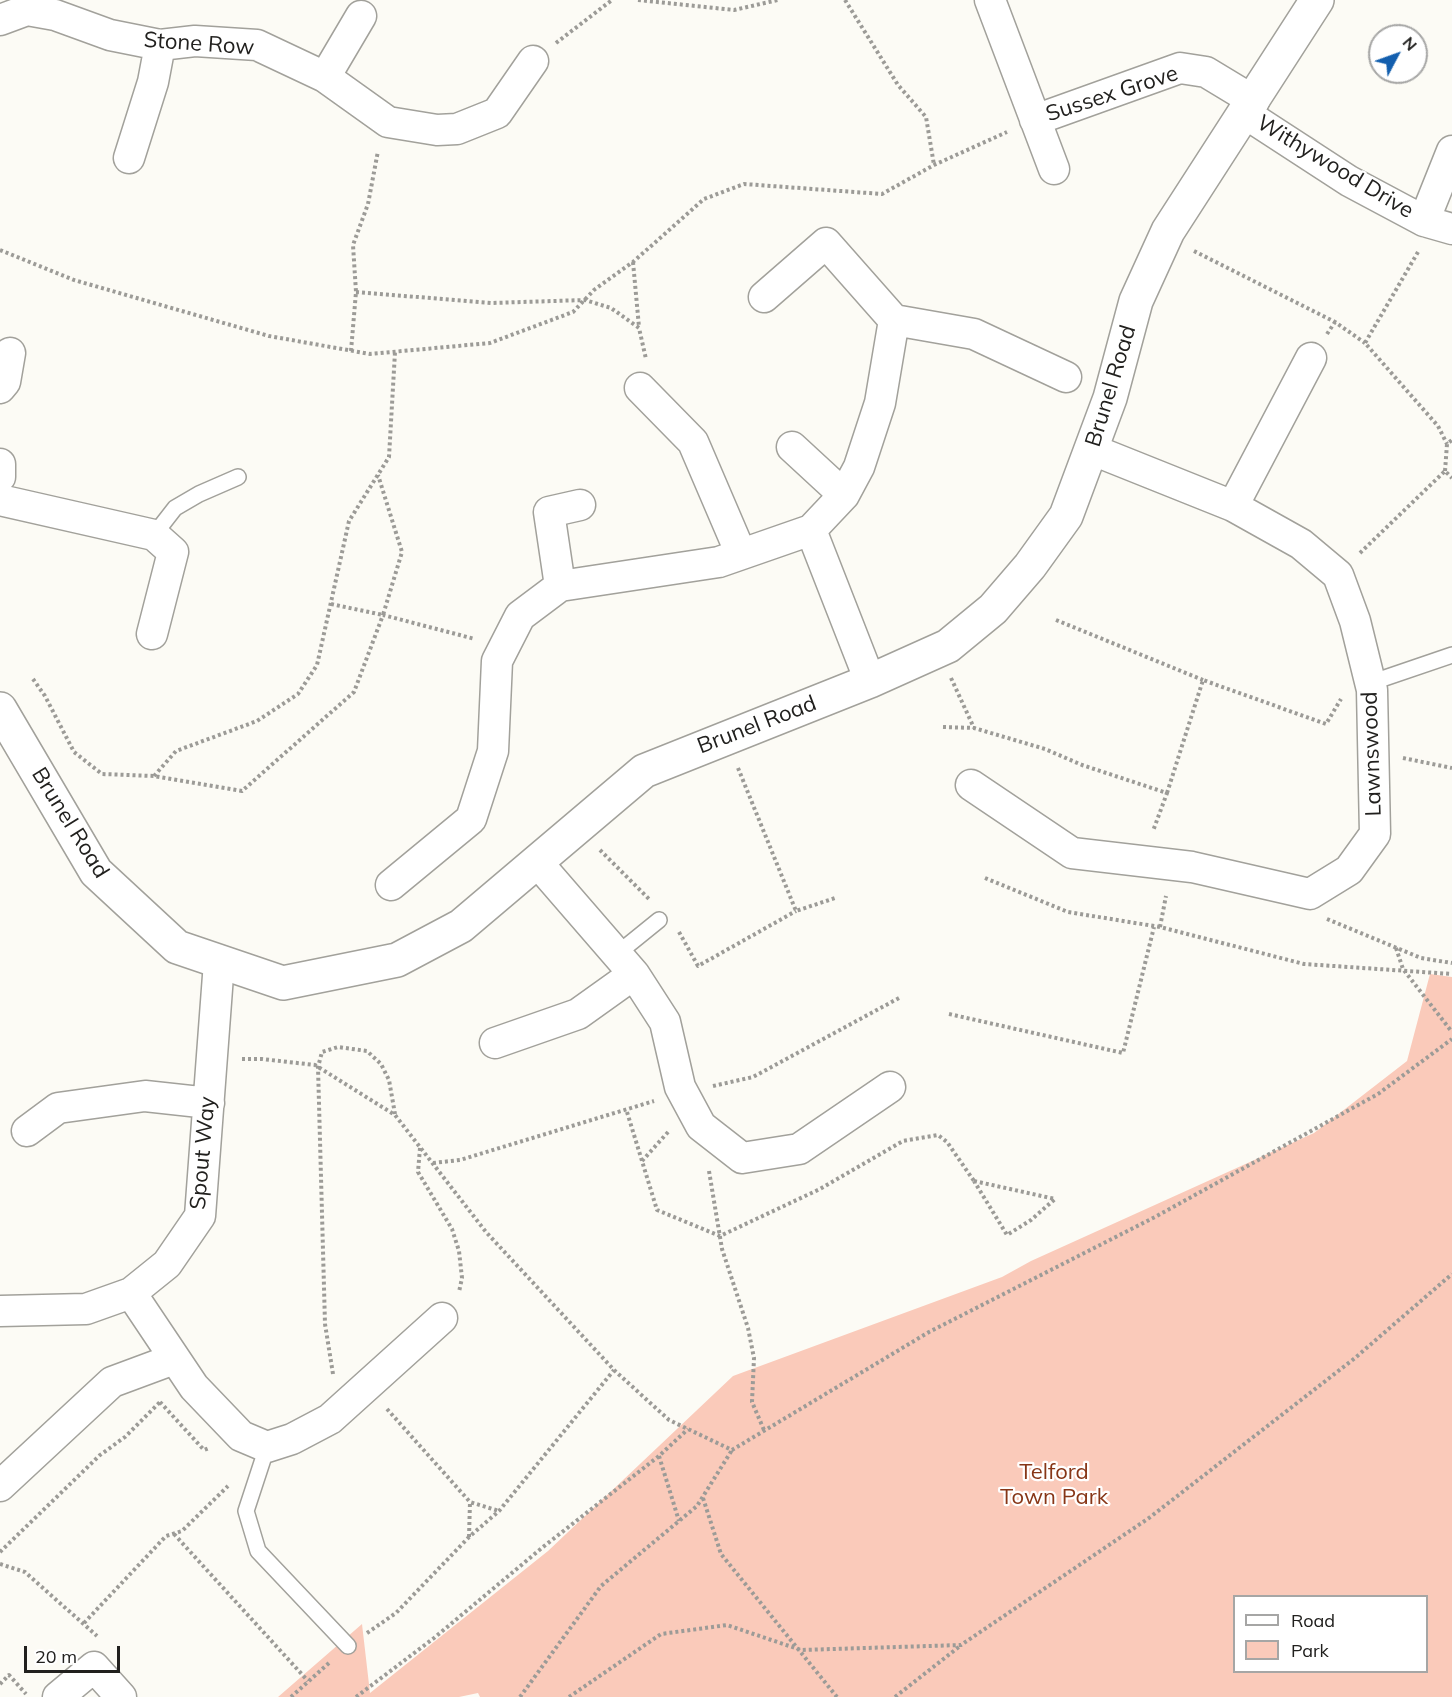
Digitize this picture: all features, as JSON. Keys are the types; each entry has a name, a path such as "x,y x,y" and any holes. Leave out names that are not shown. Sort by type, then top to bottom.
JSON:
{"street":[{"name":"Sussex Grove","path":"990,0 1054,169"},
{"name":"Brunel Road","path":"0,709 96,873 177,947 283,983 396,960 461,926 644,771 870,681 938,651 948,646 993,609 1030,566 1066,516 1093,450 1136,301 1166,237 1317,0"},
{"name":"Stone Row","path":"0,20 27,10 55,15 110,35 160,45 195,41 257,45 325,77 388,122 437,130 457,129 497,112 533,61"},
{"path":"325,77 361,16"},
{"path":"129,158 153,82 160,45"},
{"name":"Sussex Grove","path":"1035,120 1180,68 1206,72 1250,107"},
{"name":"Withywood Drive","path":"1250,107 1349,181 1439,225 1452,151"},
{"path":"764,297 826,243 894,320 974,334 1066,377"},
{"path":"391,885 471,819 493,751 497,661 520,616 560,586 718,562 811,530 844,495 859,467 880,403 894,320"},
{"path":"0,388 5,382 10,353"},
{"path":"1233,506 1311,358"},
{"path":"640,388 693,442 741,554"},
{"path":"792,447 844,495"},
{"name":"Lawnswood","path":"1093,450 1233,506 1301,544 1338,575 1355,621 1369,679 1375,834 1349,870 1310,894"},
{"path":"0,464 0,477"},
{"path":"0,500 154,535 173,552 152,633"},
{"path":"560,586 549,512 580,505"},
{"path":"811,530 870,681"},
{"path":"971,785 1072,853 1192,867 1310,894"},
{"path":"537,862 625,964 665,1022 693,1112 742,1158 798,1149 890,1087"},
{"name":"Spout Way","path":"0,1311 86,1309 131,1293 167,1264 200,1216 219,962"},
{"path":"495,1043 578,1014 625,964"},
{"path":"27,1131 58,1108 145,1096 208,1103"},
{"path":"131,1293 194,1387 241,1436 267,1447 292,1439 330,1419 442,1318"},
{"path":"0,1486 112,1383 174,1359"},
{"path":"58,1697 94,1667 121,1697"}],"lane":[{"path":"154,535 175,508 198,494 238,477"},
{"path":"1369,679 1452,655"},
{"path":"625,964 659,920"},
{"path":"267,1447 246,1511 258,1551 348,1646"}],"path":[{"path":"533,61 612,0"},
{"path":"638,0 734,10 778,0"},
{"path":"845,0 898,85 926,117 934,165"},
{"path":"0,250 74,280 269,336 370,354 490,343 573,312 704,199 744,184 882,194 934,165 1035,120"},
{"path":"351,351 356,292 353,245 368,204 373,162 388,122"},
{"path":"1365,343 1418,251 1439,225"},
{"path":"1166,237 1335,322 1365,343 1438,426 1447,444 1445,471 1338,575"},
{"path":"633,262 639,328 646,357 640,388"},
{"path":"356,292 491,303 585,300 610,308 639,328"},
{"path":"154,776 176,751 257,721 298,694 317,665 349,521 388,457 395,352"},
{"path":"1447,444 1452,440"},
{"path":"1445,471 1452,478"},
{"path":"33,679 45,696 74,752 102,774 154,776 243,791 354,692 383,615 402,552 378,474"},
{"path":"331,604 383,615 504,647"},
{"path":"1056,620 1203,680 1326,724 1348,686 1369,679"},
{"path":"938,651 974,728"},
{"path":"1142,861 1167,793 1203,680"},
{"path":"943,727 974,728 1045,749 1082,765 1167,793"},
{"path":"725,737 795,911 835,898"},
{"path":"1373,752 1452,768"},
{"path":"985,878 1068,912 1154,927 1304,964 1452,974"},
{"path":"1310,894 1316,914 1421,958 1452,963"},
{"path":"949,1014 1123,1053 1154,927"},
{"path":"1396,948 1403,969 1452,1032"},
{"path":"642,1162 672,1128 693,1112 899,998"},
{"path":"520,1697 601,1586 697,1506 732,1450 929,1332 1155,1217 1378,1094 1452,1039"},
{"path":"333,1374 325,1324 318,1067 322,1052 338,1047 368,1051 381,1064 389,1080 395,1115"},
{"path":"212,1060 262,1059 318,1067 395,1115 486,1232 614,1370 669,1420 732,1450"},
{"path":"432,1163 460,1160 693,1112"},
{"path":"693,1112 722,1249 748,1328 754,1358 752,1402 764,1430"},
{"path":"420,1147 418,1172 452,1229 459,1251 462,1278 458,1301 442,1318"},
{"path":"974,1181 997,1186 1055,1199 1031,1220 1007,1235 974,1181"},
{"path":"895,1697 961,1645 1149,1518 1355,1358 1452,1274"},
{"path":"291,1697 348,1646 396,1613 469,1537 499,1511 614,1370"},
{"path":"367,1386 470,1502 499,1511"},
{"path":"0,1552 100,1455 125,1437 160,1402"},
{"path":"356,1697 434,1638 543,1547 659,1456 688,1429"},
{"path":"659,1456 679,1521"},
{"path":"84,1623 166,1536 182,1531 235,1480 257,1478"},
{"path":"702,1498 722,1554 837,1697"},
{"path":"469,1537 470,1502"},
{"path":"174,1534 308,1682"},
{"path":"0,1564 25,1572 100,1639"},
{"path":"569,1697 661,1634 727,1625 801,1650 961,1645"},
{"path":"0,1684 9,1675 29,1697"}],"green space":[{"name":"Telford Town Park","path":"1430,974 1452,977 1452,1697 480,1697 478,1693 459,1697 278,1697 362,1624 370,1693 548,1551 733,1376 1002,1277 1031,1261 1314,1133 1407,1061"}]}
